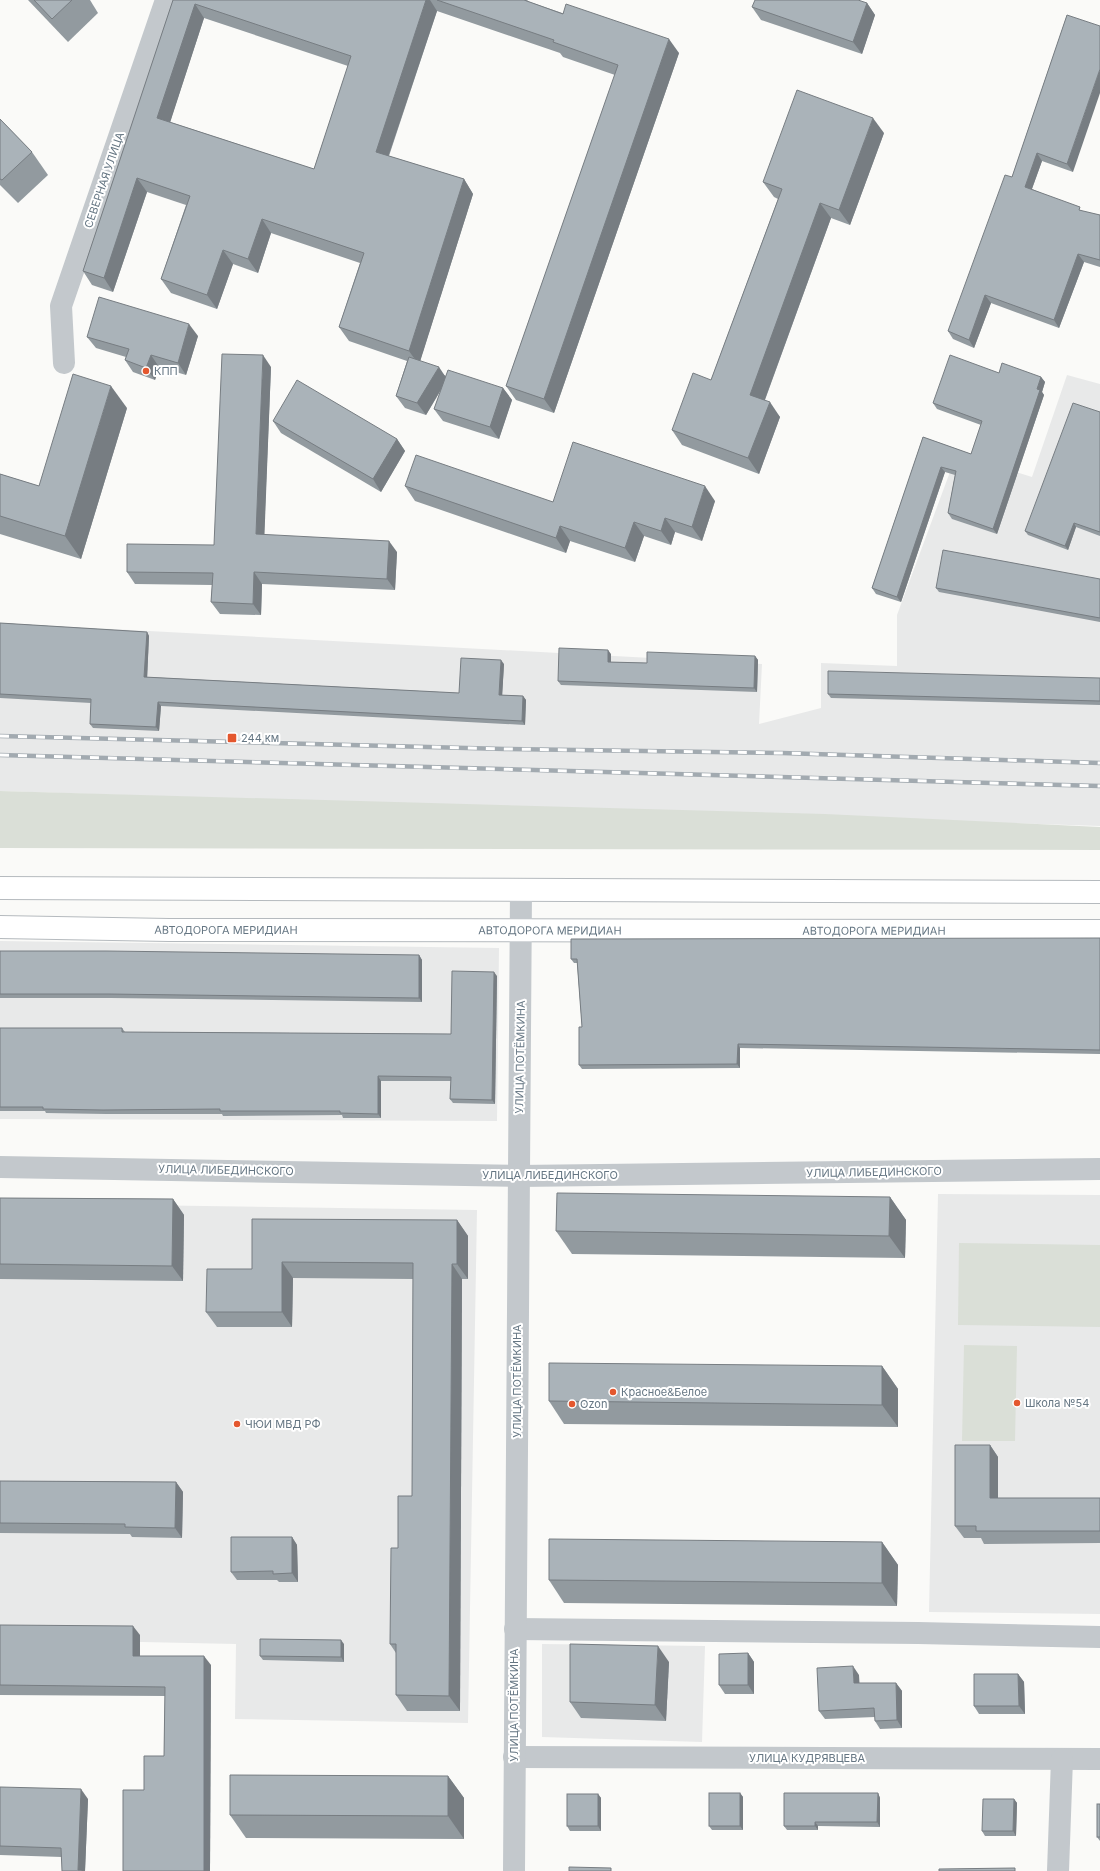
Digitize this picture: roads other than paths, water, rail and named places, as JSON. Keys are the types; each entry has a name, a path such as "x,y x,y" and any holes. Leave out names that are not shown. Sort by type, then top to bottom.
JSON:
{"main road":[{"path":"0,888 1100,892"},
{"name":"АВТОДОРОГА МЕРИДИАН","path":"0,927 169,930 1100,931"}],"street":[{"name":"СЕВЕРНАЯ УЛИЦА","path":"64,364 61,306 166,0"},
{"name":"УЛИЦА ПОТЁМКИНА","path":"514,1871 521,890"},
{"name":"УЛИЦА ЛИБЕДИНСКОГО","path":"0,1167 518,1176 1100,1169"},
{"path":"515,1629 918,1633 1100,1637"},
{"name":"УЛИЦА КУДРЯВЦЕВА","path":"514,1757 1100,1759"},
{"path":"1058,1871 1062,1759"}],"railway":[{"path":"0,736 505,749 782,753 1100,763"},
{"path":"0,755 1100,786"}],"place":[{"name":"КПП","path":"146,371"},
{"name":"244 км","path":"232,738"},
{"name":"Красное&Белое","path":"613,1392"},
{"name":"Школа №54","path":"1017,1403"},
{"name":"Ozon","path":"572,1404"},
{"name":"ЧЮИ МВД РФ","path":"237,1424"}]}
